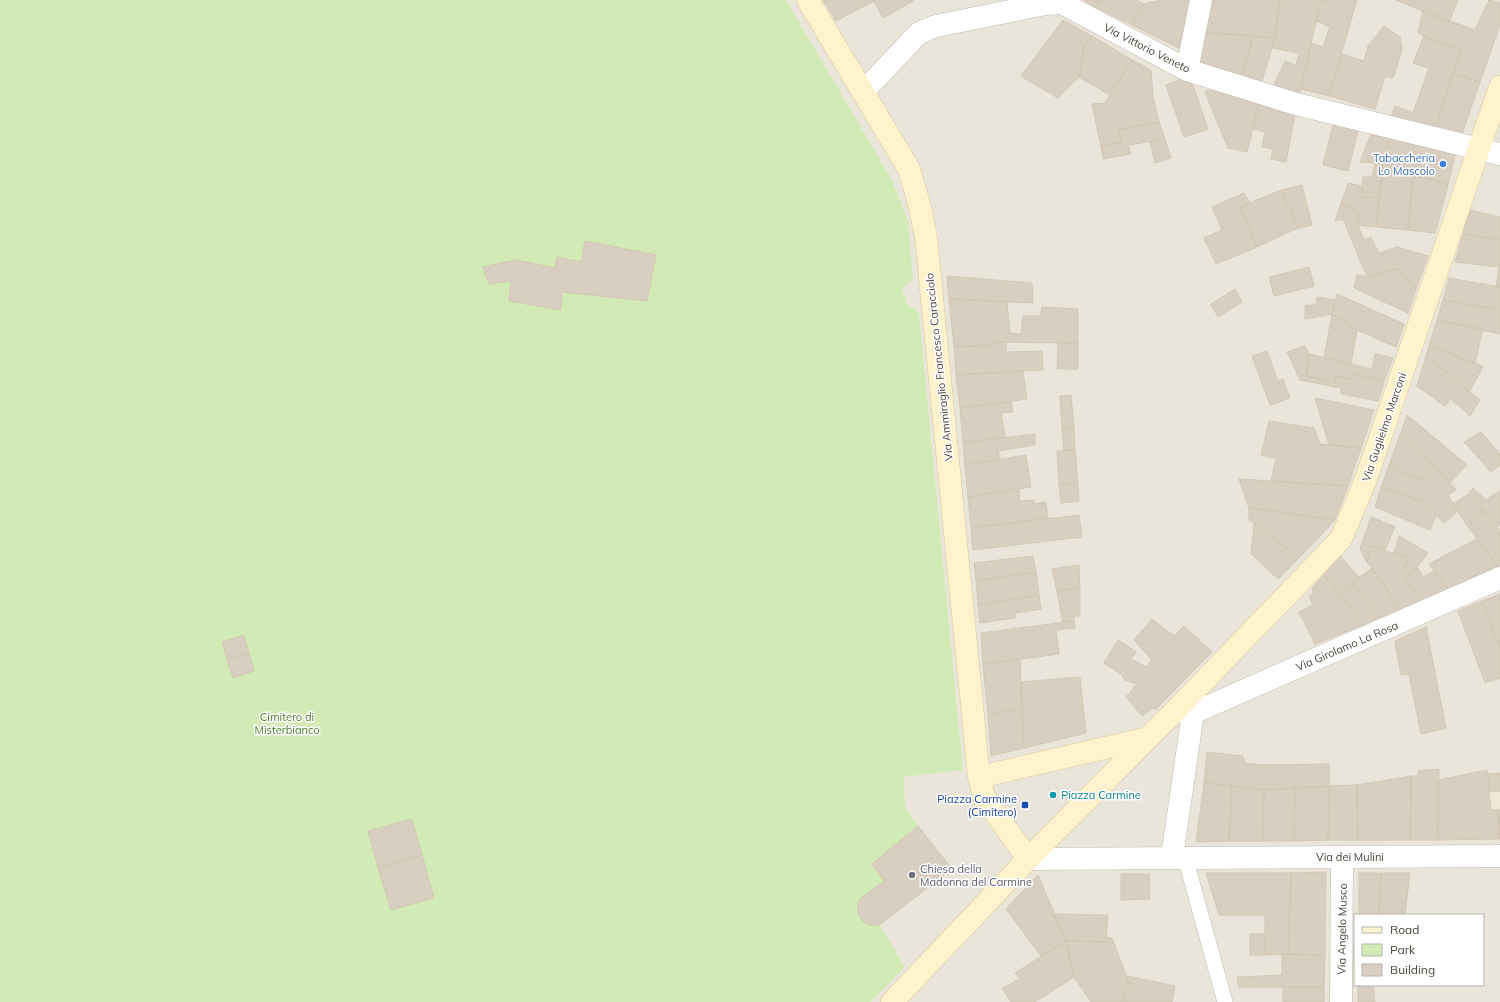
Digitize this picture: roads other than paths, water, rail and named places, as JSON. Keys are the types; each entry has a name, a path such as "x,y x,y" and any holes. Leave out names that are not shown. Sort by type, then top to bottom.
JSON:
{"main road":[{"name":"Via Ammiraglio Francesco Caracciolo","path":"808,0 864,91 909,169 919,203 926,237 978,770 984,797 1020,866"},
{"name":"Via Guglielmo Marconi","path":"892,1002 1020,866 1148,738 1184,712 1341,539 1366,479 1500,87"},
{"path":"978,770 1148,738"}],"street":[{"path":"1187,70 1201,0"},
{"name":"Via Vittorio Veneto","path":"864,91 919,33 936,26 1062,3 1187,70 1296,104 1500,154"},
{"name":"Via Girolamo La Rosa","path":"1184,712 1500,578"},
{"path":"1184,712 1186,857"},
{"name":"Via dei Mulini","path":"1020,866 1186,857 1500,856"},
{"name":"Via Angelo Musco","path":"1341,1002 1342,857"}],"lane":[{"path":"1186,857 1224,1002"}],"place":[{"name":"Tabaccheria Lo Mascolo","path":"1443,164"},
{"name":"Piazza Carmine","path":"1053,795"},
{"name":"Piazza Carmine (Cimitero)","path":"1025,805"},
{"name":"Chiesa della Madonna del Carmine","path":"912,875"}],"park label":[{"name":"Cimitero di Misterbianco","path":"287,723"}]}
